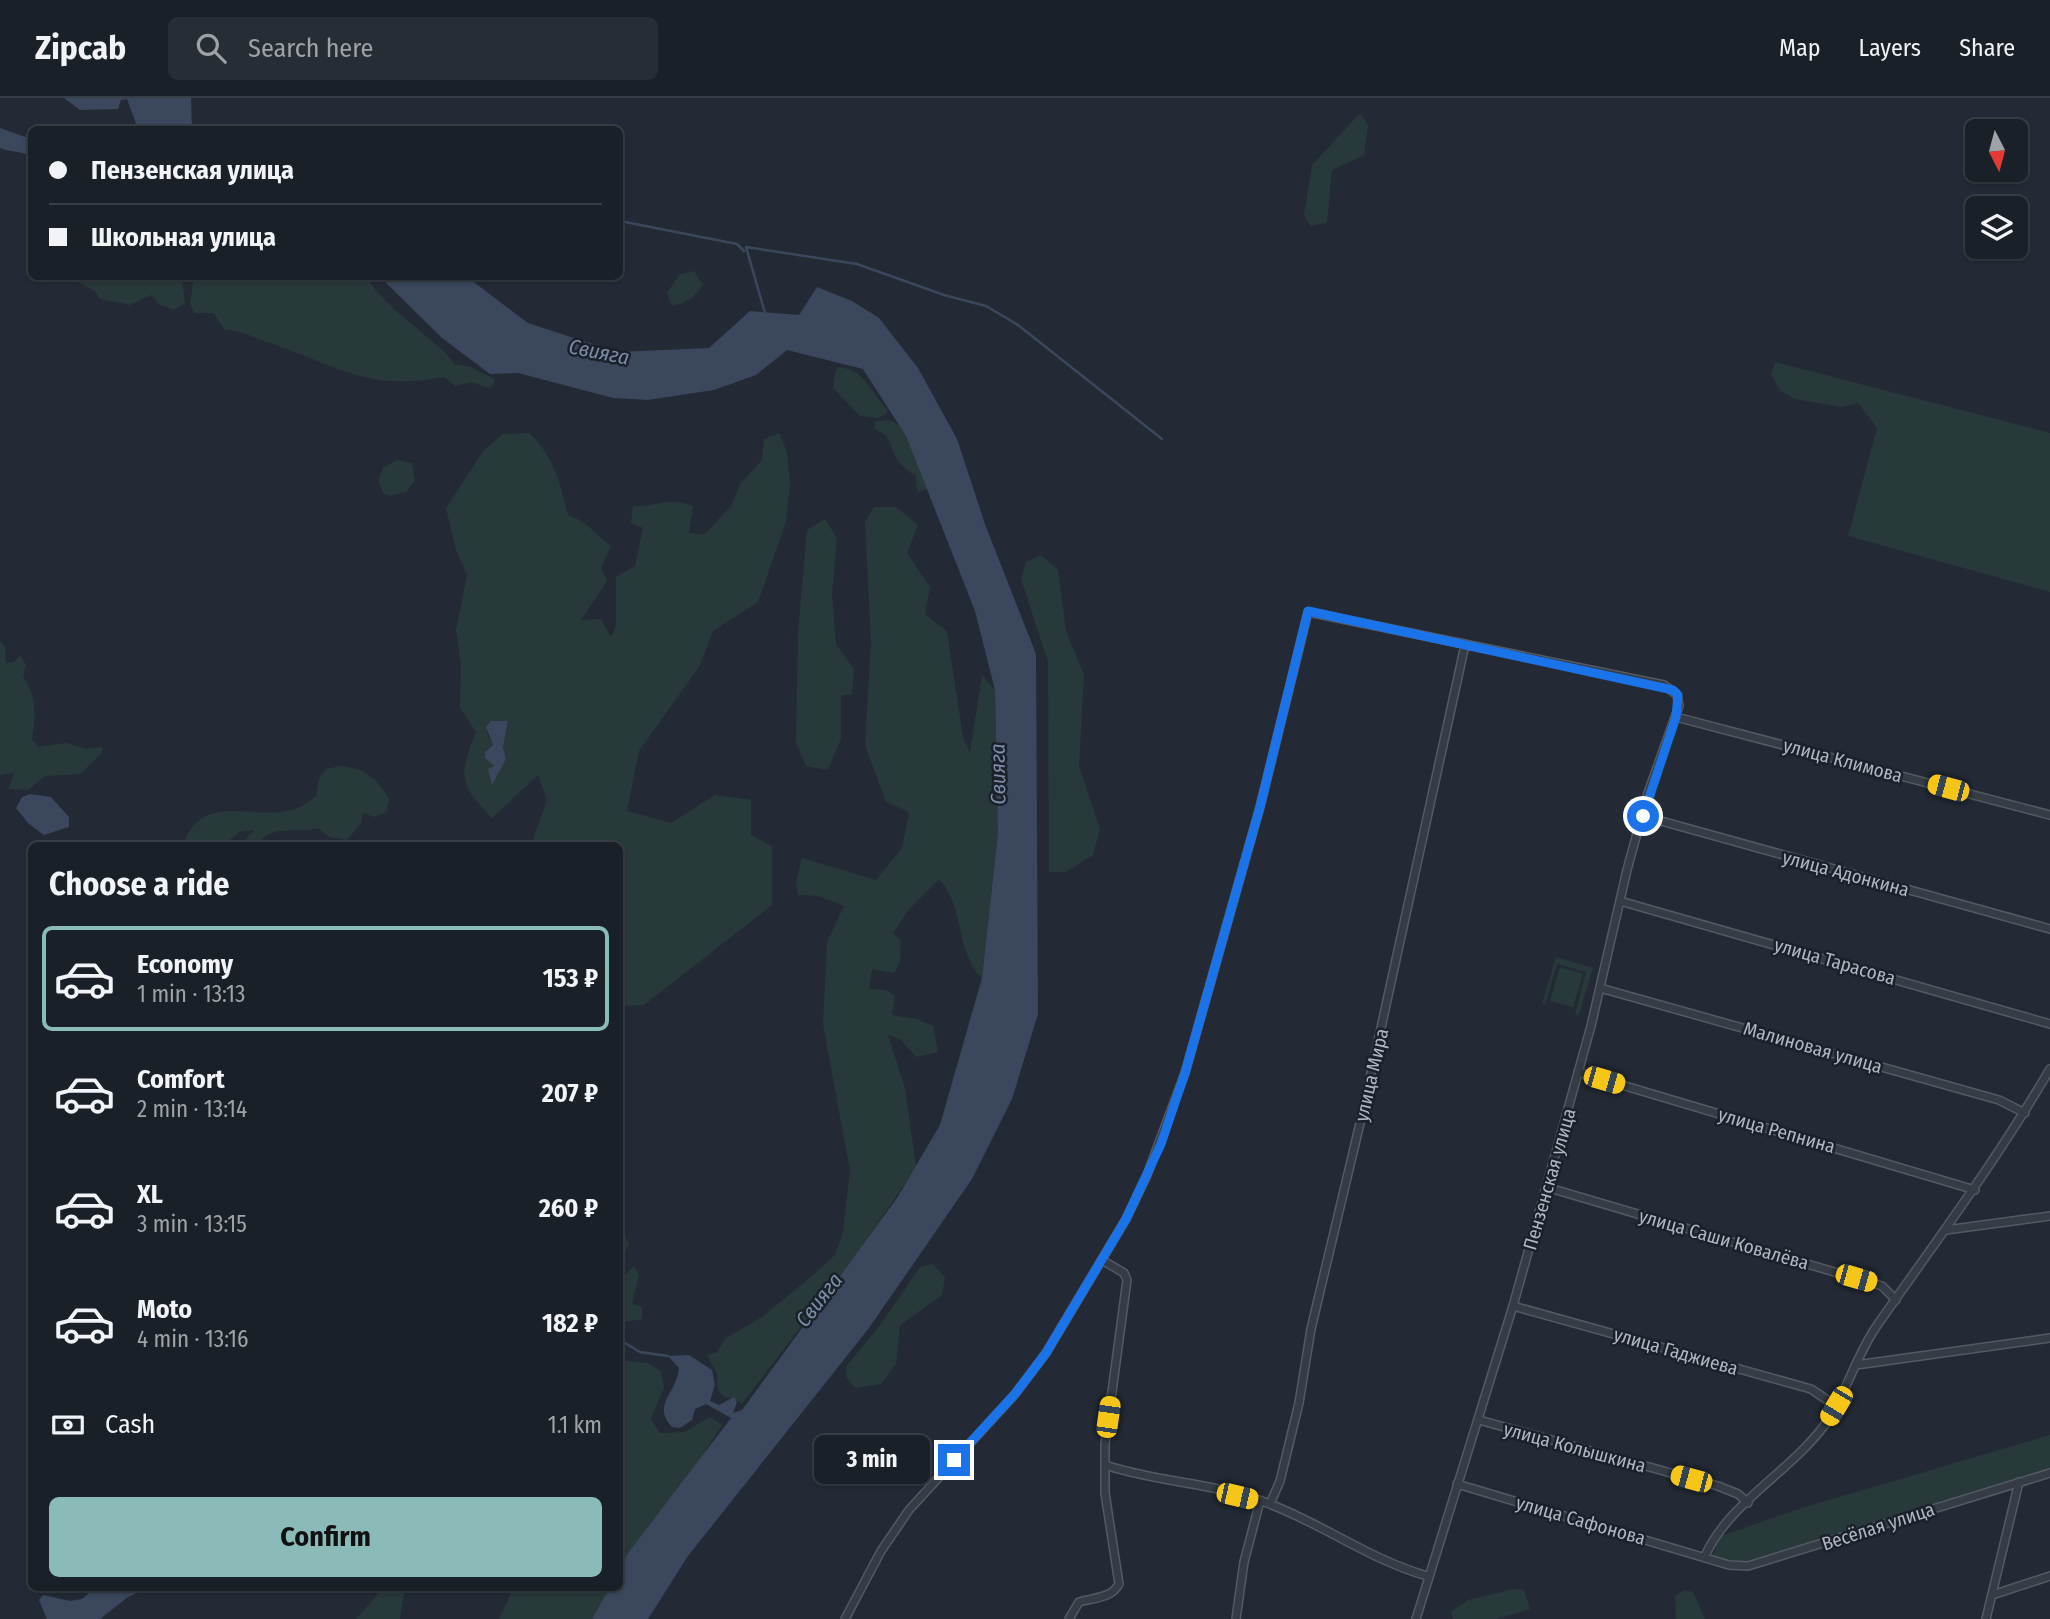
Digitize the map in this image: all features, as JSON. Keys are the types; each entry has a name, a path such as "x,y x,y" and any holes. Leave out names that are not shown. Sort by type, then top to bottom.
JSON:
{"street":[{"path":"845,1619 881,1551 909,1510 1015,1394 1046,1353 1102,1260 1147,1175 1177,1099 1260,807 1308,611 1465,645"},
{"name":"Пензенская улица","path":"1416,1619 1427,1576 1479,1420 1513,1306 1600,988 1603,963 1619,901 1643,816 1676,717 1678,695 1664,685 1465,645"},
{"name":"улица Мира","path":"1270,1504 1280,1481 1299,1403 1311,1329 1361,1119 1465,645"},
{"name":"улица Климова","path":"1676,717 2050,815"},
{"name":"улица Адонкина","path":"1643,816 2050,929"},
{"name":"улица Тарасова","path":"1619,901 2050,1024"},
{"name":"Малиновая улица","path":"1600,988 1999,1100 2025,1113"},
{"path":"1705,1556 1718,1534 1816,1436 1836,1406 1868,1339 1975,1189 2025,1113 2050,1069"},
{"name":"улица Репнина","path":"1578,1072 1975,1189"},
{"name":"улица Саши Ковалёва","path":"1546,1187 1882,1286 1896,1300"},
{"path":"1946,1230 2050,1216"},
{"path":"1069,1619 1079,1602 1107,1595 1115,1591 1119,1584 1105,1493 1105,1444 1126,1280 1124,1273 1102,1260"},
{"name":"улица Гаджиева","path":"1513,1306 1811,1389 1836,1406"},
{"path":"1856,1365 2050,1338"},
{"name":"улица Колышкина","path":"1479,1420 1718,1486 1738,1494 1748,1503"},
{"path":"1105,1465 1134,1475 1270,1504 1375,1559 1427,1576"},
{"name":"Весёлая улица","path":"1705,1556 1729,1565 1760,1564 2050,1473"},
{"path":"1986,1619 2019,1482"},
{"name":"улица Сафонова","path":"1457,1484 1705,1556"},
{"path":"1236,1619 1244,1562 1260,1501"},
{"path":"1992,1595 2050,1577"}],"shaded area":[{"path":"1360,113 1368,125 1364,155 1332,170 1327,223 1310,226 1304,215 1312,165"},
{"path":"694,271 703,285 690,299 672,306 667,293 680,274"},
{"path":"75,280 182,280 185,303 174,310 159,304 151,295 130,305 100,299 95,291"},
{"path":"194,280 369,280 395,310 447,354 454,364 471,367 494,379 494,383 490,388 472,382 455,386 444,377 393,381 352,374 246,334 225,330 213,313 194,313 190,304"},
{"path":"1775,362 2050,433 2050,592 1848,536 1877,428 1858,403 1842,407 1795,399 1781,391 1771,375"},
{"path":"836,368 845,368 860,375 887,409 887,413 878,418 860,416 833,388"},
{"path":"888,420 896,423 909,438 929,489 917,492 916,475 901,465 887,437 874,428 875,422"},
{"path":"529,433 545,451 555,471 568,515 587,525 611,546 601,568 607,581 581,620 601,619 611,637 616,626 616,577 635,566 643,528 631,523 633,506 669,502 693,506 689,533 705,534 731,506 740,484 762,460 764,439 779,433 787,452 790,483 786,522 758,602 713,631 699,667 639,751 627,811 671,823 715,795 751,800 751,835 772,846 772,905 644,1005 623,1006 623,842 532,842 547,800 538,775 492,818 473,796 465,779 466,760 476,732 460,708 461,666 456,630 467,575 456,550 446,508 484,450 503,434","holes":["508,721 503,747 506,759 494,779 489,769 494,766 485,752 493,745 487,733"]},
{"path":"397,460 412,463 415,480 406,492 390,496 383,493 378,480 383,468"},
{"path":"874,507 896,507 918,525 907,553 930,587 925,614 947,631 963,738 970,752 982,675 995,690 998,833 982,978 973,967 963,943 953,903 939,879 909,909 893,933 901,941 900,962 894,973 872,969 869,989 886,990 895,996 892,1015 917,1019 933,1026 938,1052 916,1057 901,1040 888,1035 905,1088 916,1167 863,1245 742,1404 733,1398 724,1397 718,1390 717,1373 707,1355 717,1352 726,1338 762,1317 835,1255 843,1232 850,1171 823,1024 827,942 844,906 819,896 798,895 796,882 802,858 876,880 902,848 909,812 886,802 865,745 871,643 865,522"},
{"path":"825,519 837,538 832,594 836,644 854,669 852,694 841,696 841,739 828,770 806,766 796,743 798,633 807,530"},
{"path":"1041,555 1058,570 1066,631 1084,674 1079,766 1100,829 1093,855 1066,872 1049,872 1048,662 1021,579 1026,562"},
{"path":"0,641 5,647 6,663 14,662 20,655 26,665 23,677 31,691 34,706 32,739 38,747 66,743 86,749 102,747 102,753 80,774 45,776 28,790 8,789 14,773 0,775"},
{"path":"341,766 357,769 370,776 389,799 387,812 374,817 363,813 361,823 347,840 329,837 318,828 285,830 270,834 260,842 244,842 254,830 239,832 227,842 184,842 191,829 201,819 213,814 272,813 299,807 316,796 319,778 326,769"},
{"path":"1556,957 1593,968 1579,1015 1575,1014 1586,972 1557,964 1545,1005 1542,1004"},
{"path":"1560,967 1583,974 1573,1007 1550,1001"},
{"path":"623,1230 629,1245 623,1256"},
{"path":"933,1264 945,1277 942,1295 900,1325 896,1364 881,1384 855,1388 846,1377 847,1365 881,1324 920,1267"},
{"path":"634,1266 639,1275 632,1303 642,1307 642,1319 625,1322 623,1273 626,1274"},
{"path":"623,1360 647,1363 661,1371 664,1388 651,1419 660,1433 684,1432 710,1417 722,1425 623,1578"},
{"path":"2050,1435 2050,1471 1724,1570 1711,1559 1721,1536 1802,1508"},
{"path":"1514,1589 1524,1590 1530,1609 1498,1619 1453,1619 1451,1612 1468,1600"},
{"path":"1684,1590 1693,1592 1705,1619 1676,1619 1675,1597"},
{"path":"380,1591 404,1591 400,1619 356,1619"},
{"path":"512,1591 615,1591 600,1619 499,1619"}],"water":[{"path":"64,98 191,98 192,126 137,126 127,99 121,100 118,109 80,110"},
{"path":"0,128 28,138 28,155 0,148"},
{"name":"Свияга","path":"383,280 471,280 528,323 617,352 709,348 750,311 799,315 817,287 852,301 879,318 918,368 957,439 986,527 1036,654 1038,1014 1012,1099 972,1179 869,1328 688,1556 648,1619 592,1619 608,1591 623,1591 623,1563 628,1553 731,1418 706,1404 695,1409 692,1420 680,1428 672,1427 666,1419 664,1405 679,1368 668,1356 689,1355 712,1370 715,1385 710,1401 719,1405 734,1397 737,1402 733,1413 742,1410 897,1198 940,1125 982,978 998,833 995,690 975,611 906,436 863,369 787,350 756,375 714,390 648,400 613,398 518,373 490,374 442,338"},
{"path":"491,721 508,721 503,747 506,759 492,785 488,769 494,766 485,758 485,752 493,745 486,727"},
{"path":"30,794 51,797 69,817 69,827 44,835 29,824 16,808 22,797"},
{"path":"91,1591 142,1591 128,1597 100,1619 47,1619 39,1600 43,1595 70,1601 82,1599"}],"waterway":[{"path":"623,222 737,244 744,251"},
{"path":"765,313 746,247 857,264 944,295 986,306 1018,325 1162,439"},
{"path":"623,1342 640,1352 668,1356"}],"route":[{"path":"954,1460 1015,1394 1046,1353 1126,1219 1161,1144 1185,1073 1260,807 1308,611 1664,685 1673,690 1678,695 1679,706 1648,793 1643,816"}]}
